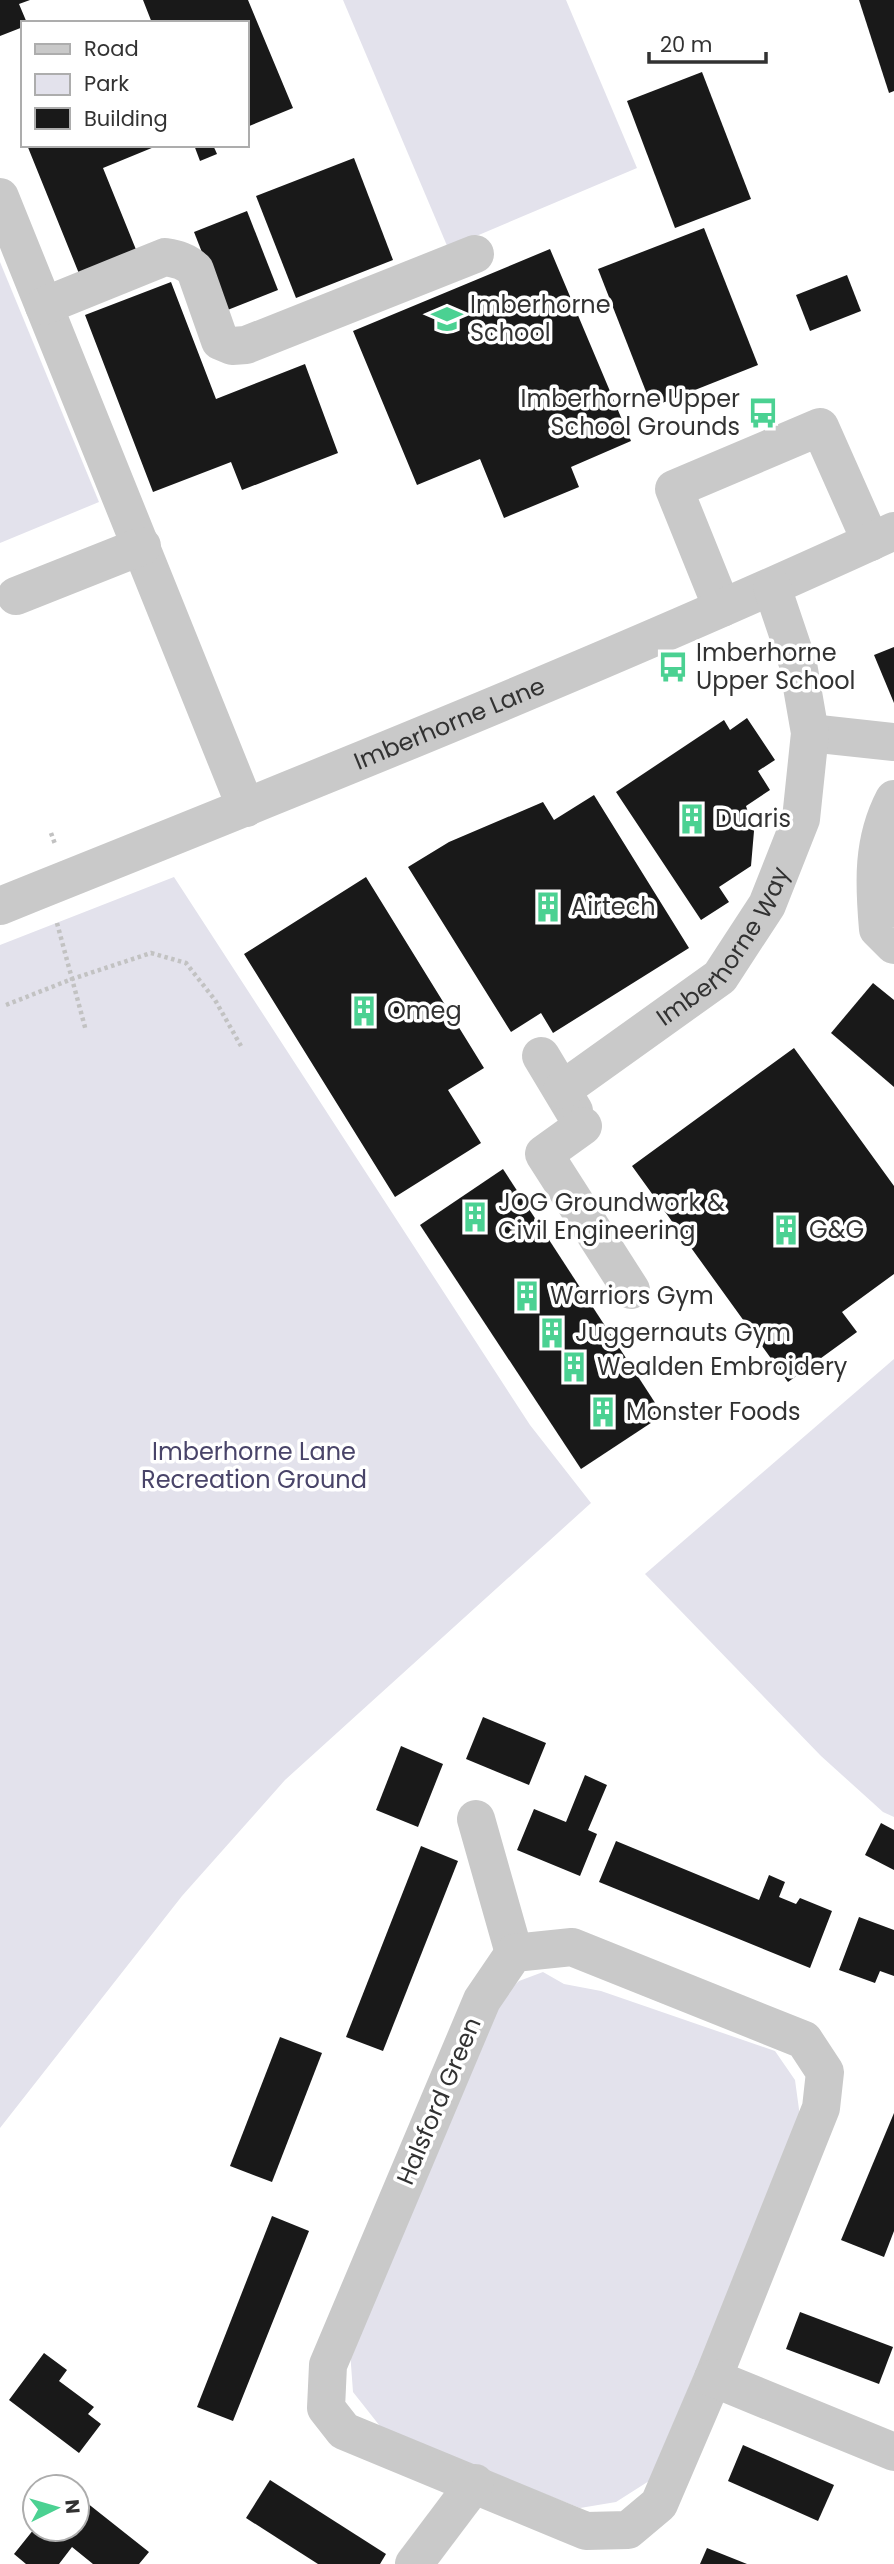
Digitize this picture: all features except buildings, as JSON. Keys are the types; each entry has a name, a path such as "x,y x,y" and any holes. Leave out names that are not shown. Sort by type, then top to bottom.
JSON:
{"street":[{"path":"0,197 246,808"},
{"path":"44,306 165,257 176,259 187,262 195,270 220,341 232,346 246,345 475,254"},
{"path":"722,608 674,489 820,427 882,537"},
{"name":"Imberhorne Lane","path":"0,906 246,808 772,587 882,537"},
{"path":"16,596 142,546"},
{"name":"Imberhorne Way","path":"562,1090 720,977 767,905 801,819 810,733 798,664 772,587"},
{"path":"810,733 894,742"},
{"path":"894,799 883,820 874,880 878,929 894,945"},
{"path":"541,1056 586,1132 544,1154 631,1290"},
{"path":"476,1819 514,1953"},
{"name":"Halsford Green","path":"572,1947 804,2040 825,2072 821,2108 713,2378 659,2504 628,2530 586,2531 344,2431 326,2408 328,2365 482,2000 514,1953 572,1947"},
{"path":"713,2378 894,2452"},
{"path":"414,2564 475,2483"}],"path":[{"path":"51,832 72,890 49,899 86,1031"},
{"path":"6,1005 72,979 151,953 186,963 215,1000 241,1046"}],"green space":[{"path":"343,0 566,0 637,168 448,248"},
{"path":"0,262 99,502 0,543"},
{"name":"Imberhorne Lane Recreation Ground","path":"174,877 530,1425 591,1503 285,1780 182,1896 0,2128 0,945"},
{"path":"894,1359 894,1817 883,1812 821,1756 645,1574"},
{"path":"543,1972 564,1984 601,1991 775,2051 795,2080 801,2124 649,2481 616,2502 580,2508 383,2430 353,2392 350,2351 499,2000 519,1981"}],"place":[{"name":"Imberhorne School","path":"447,319"},
{"name":"Imberhorne Upper School Grounds","path":"763,413"},
{"name":"Imberhorne Upper School","path":"673,667"},
{"name":"Duaris","path":"692,819"},
{"name":"Airtech","path":"548,907"},
{"name":"Omeg","path":"364,1011"},
{"name":"JOG Groundwork & Civil Engineering","path":"475,1217"},
{"name":"G&G","path":"786,1230"},
{"name":"Warriors Gym","path":"527,1296"},
{"name":"Juggernauts Gym","path":"552,1333"},
{"name":"Wealden Embroidery","path":"574,1367"},
{"name":"Monster Foods","path":"603,1412"}]}
